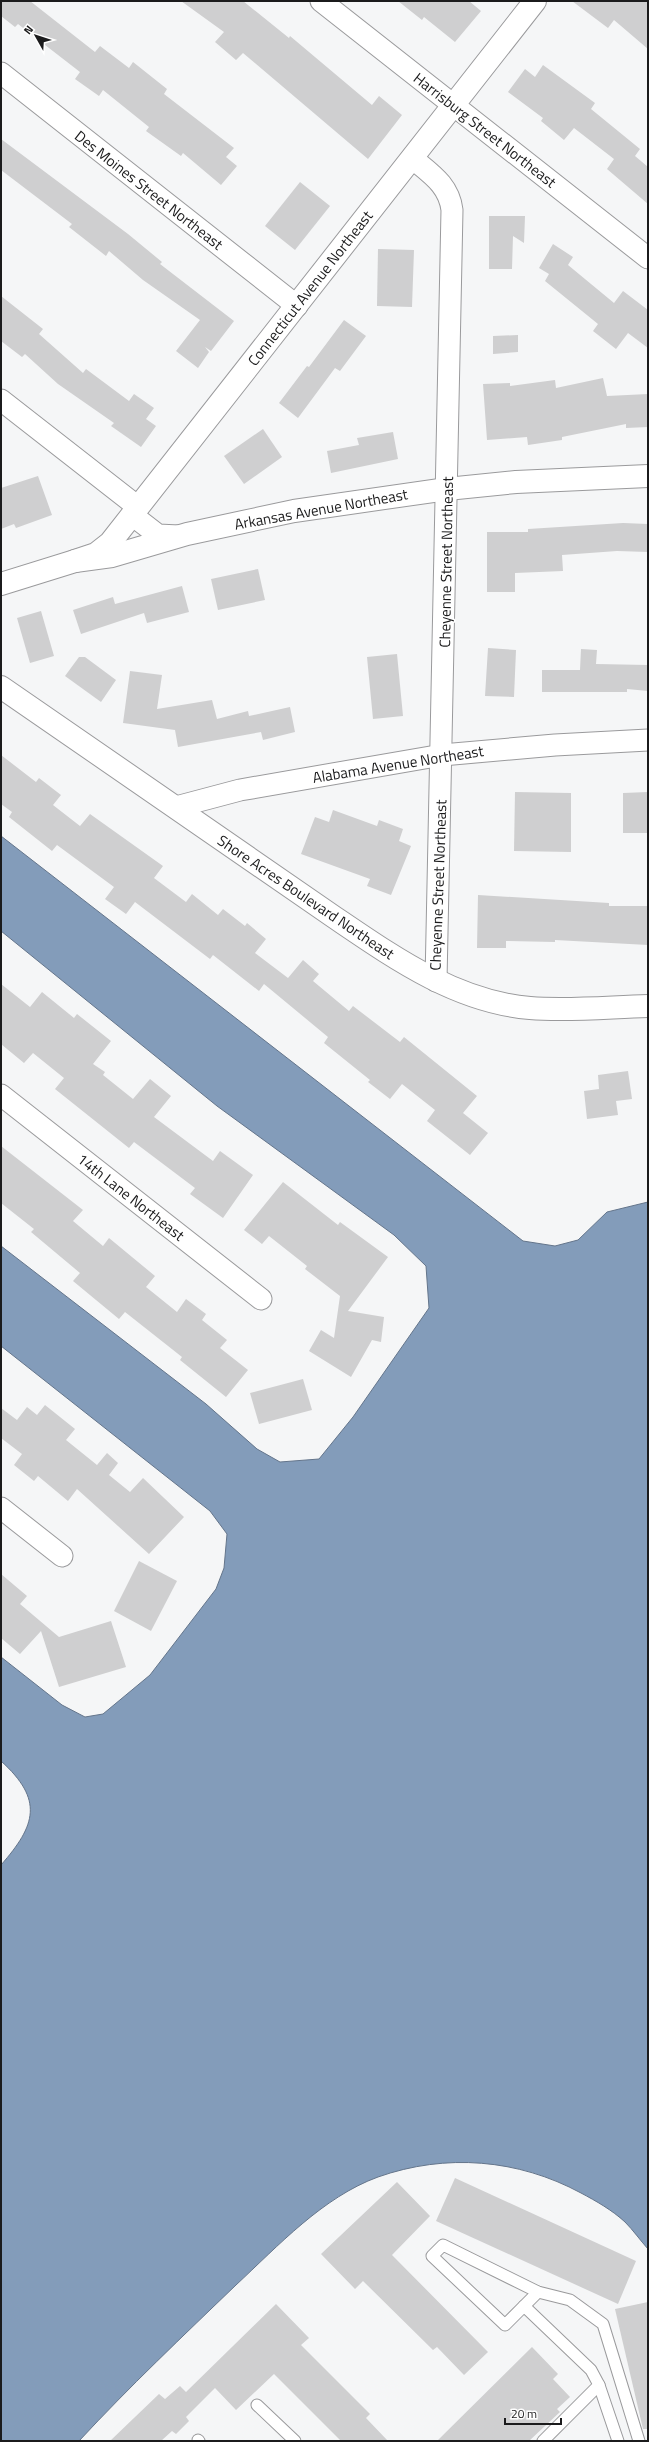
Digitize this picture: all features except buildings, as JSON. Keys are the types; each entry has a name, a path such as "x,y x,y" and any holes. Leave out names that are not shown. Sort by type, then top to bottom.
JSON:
{"street":[{"name":"Harrisburg Street Northeast","path":"321,1 648,258"},
{"name":"Connecticut Avenue Northeast","path":"75,561 96,554 110,543 535,1"},
{"name":"Des Moines Street Northeast","path":"1,73 297,306"},
{"name":"Cheyenne Street Northeast","path":"412,158 440,183 450,196 447,489 436,980"},
{"path":"1,400 134,511 158,535 179,536"},
{"name":"Arkansas Avenue Northeast","path":"1,584 75,561 112,556 179,536 294,511 447,489 516,482 648,476"},
{"name":"Shore Acres Boulevard Northeast","path":"1,686 388,953 436,980 497,1002 529,1008 648,1006"},
{"name":"Alabama Avenue Northeast","path":"176,807 240,790 442,755 554,745 648,740"},
{"name":"14th Lane Northeast","path":"1,1095 261,1299"},
{"path":"1,1508 62,1556"}],"lane":[{"path":"538,2292 505,2325 432,2256 444,2245 538,2292 570,2300 603,2324 639,2441"},
{"path":"524,2306 591,2370 599,2385 618,2441"},
{"path":"544,2441 599,2385"},
{"path":"257,2405 295,2441"}],"water":[{"path":"1,836 523,1241 555,1246 578,1240 607,1212 648,1202 648,2249 625,2222 609,2210 581,2193 532,2173 481,2163 456,2163 404,2169 378,2177 339,2197 302,2224 285,2239 156,2362 79,2441 1,2441 1,1865 22,1837 28,1825 30,1813 29,1800 24,1788 15,1775 1,1761 1,1657 62,1705 85,1717 103,1714 150,1675 216,1589 224,1568 227,1534 210,1511 1,1346 1,1246 206,1404 257,1449 280,1462 319,1459 353,1417 429,1308 426,1266 394,1235 217,1106 1,931"}]}
